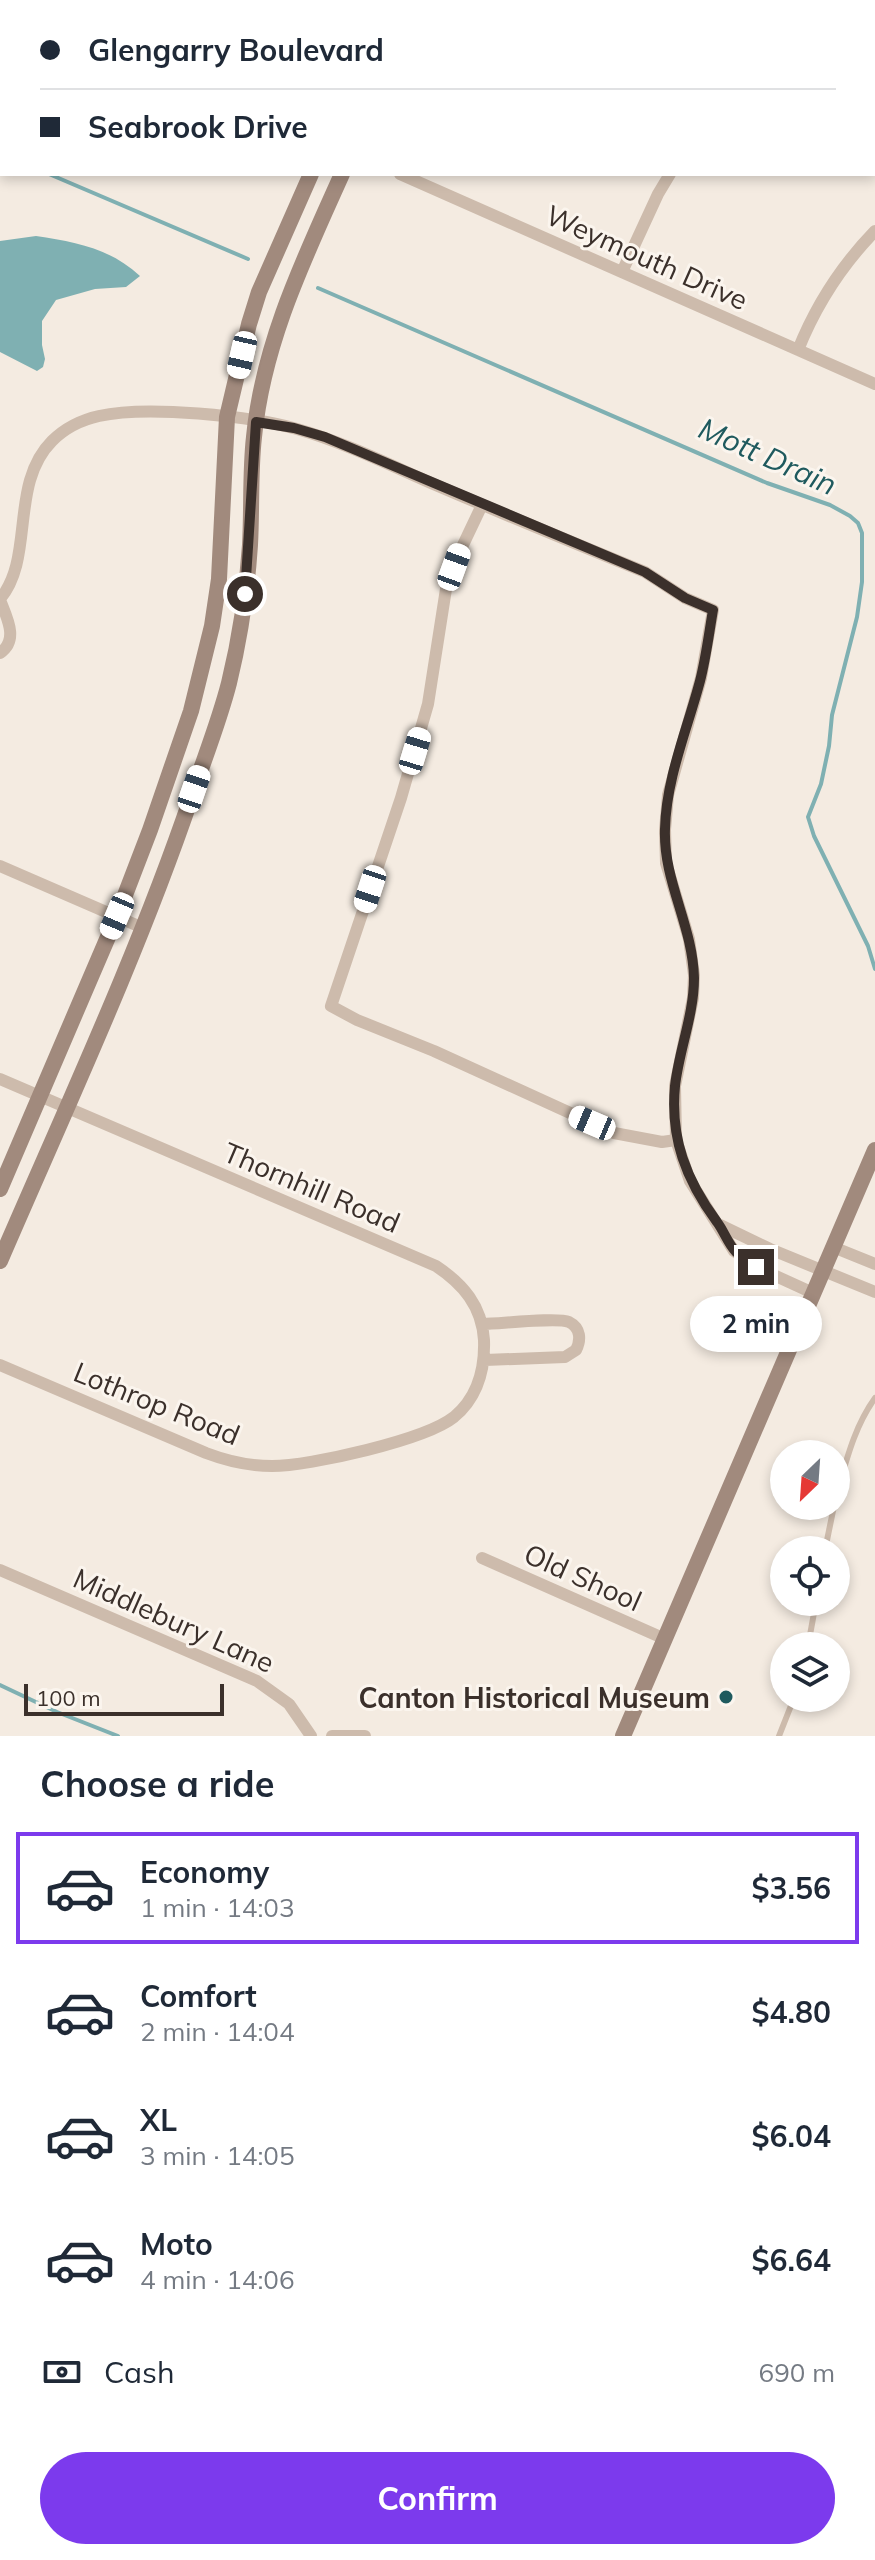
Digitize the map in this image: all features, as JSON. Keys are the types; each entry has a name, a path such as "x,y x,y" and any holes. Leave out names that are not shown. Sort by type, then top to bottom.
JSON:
{"street":[{"path":"0,1189 117,916 150,830 203,669 217,591 227,417 259,292 310,176"},
{"path":"0,1261 143,928 170,859 229,683 245,594 256,422 274,337 283,308 341,176"},
{"name":"Weymouth Drive","path":"405,176 875,384"},
{"path":"622,272 669,176"},
{"path":"798,350 815,311 832,283 875,231"},
{"path":"0,653 8,647 11,639 0,600 15,569 32,472 44,450 59,434 81,421 110,414 227,417 294,428 325,437 645,572 685,598 713,610 701,678 668,795 665,830 666,863 689,939 694,975 693,998 675,1086 676,1140 690,1181 734,1251 756,1267 813,1293"},
{"path":"482,505 446,589 428,704 401,798 331,1006 614,1133 662,1142 676,1140"},
{"path":"217,591 245,594"},
{"path":"175,758 202,766"},
{"path":"0,866 143,928"},
{"name":"Thornhill Road","path":"0,1079 436,1266 466,1291 476,1307 483,1324 485,1360"},
{"path":"625,1736 875,1150"},
{"path":"720,1225 875,1292"},
{"path":"833,1247 875,1264"},
{"path":"483,1324 563,1320 575,1327 579,1337 576,1350 565,1357 485,1360"},
{"name":"Lothrop Road","path":"0,1365 206,1453 239,1463 270,1466 314,1462 438,1428 456,1415 474,1392 485,1360"},
{"name":"Old Shool","path":"482,1558 665,1639"},
{"name":"Middlebury Lane","path":"0,1570 257,1681 289,1704 311,1736"},
{"path":"332,1736 365,1736"}],"lane":[{"path":"850,1449 865,1412 875,1398"},
{"path":"779,1736 788,1712"}],"water":[{"path":"36,236 78,244 104,253 129,266 140,276 126,287 95,289 56,300 42,321 45,359 43,367 37,371 0,352 0,241"}],"waterway":[{"name":"Mott Drain","path":"54,176 248,259"},
{"name":"Mott Drain","path":"318,288 767,483 830,505 858,523 862,533 862,582 857,617 832,715 821,784 808,817 814,836 868,946 875,969"},
{"path":"0,1685 118,1736"}],"place":[{"name":"Canton Historical Museum","path":"726,1697"}],"route":[{"path":"245,594 256,422 325,437 645,572 685,598 713,610 701,678 668,795 665,830 666,863 689,939 694,975 693,998 675,1086 674,1122 676,1140 690,1181 734,1251 756,1267"}]}
